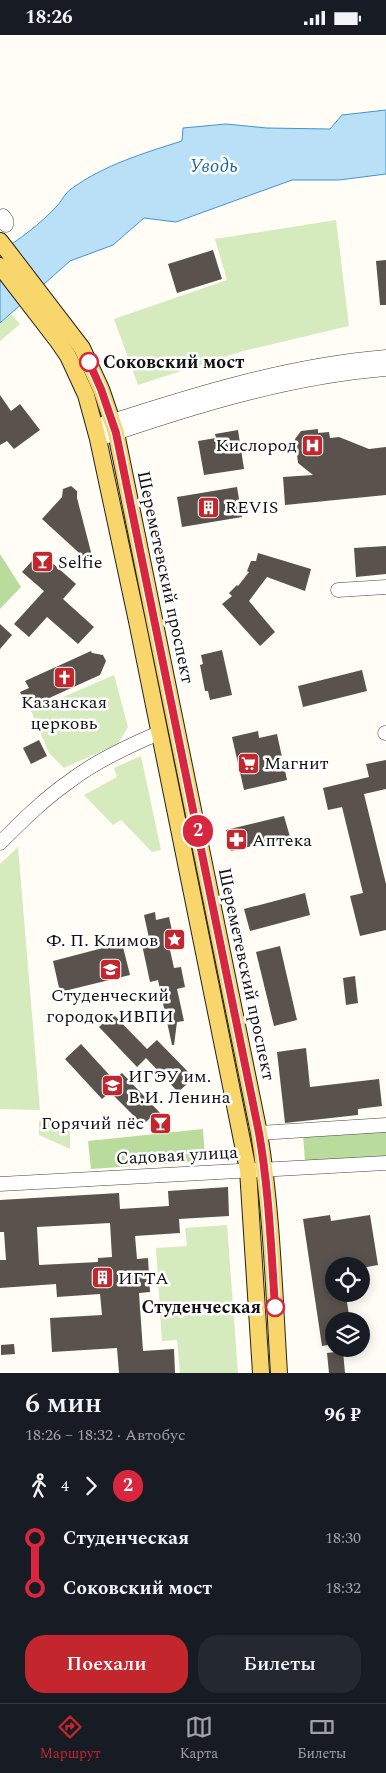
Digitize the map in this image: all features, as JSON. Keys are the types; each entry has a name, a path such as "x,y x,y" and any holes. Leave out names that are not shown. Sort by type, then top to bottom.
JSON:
{"main road":[{"path":"0,241 63,336 68,356 86,395 96,433 248,1170 261,1373"},
{"path":"0,266 63,336"},
{"name":"Шереметевский проспект","path":"63,336 82,348 101,389 114,427 259,1133 270,1218 279,1373"},
{"path":"159,733 176,729"}],"street":[{"path":"96,433 189,397 242,382 311,367 386,357"},
{"path":"114,427 313,379 386,369"},
{"path":"338,590 386,587"},
{"path":"0,843 35,809 70,780 106,759 159,733"},
{"name":"Садовая улица","path":"259,1133 386,1125"},
{"name":"Садовая улица","path":"0,1184 386,1163"}],"green space":[{"path":"336,220 349,326 243,351 138,385 114,319 227,280 215,239"},
{"path":"11,314 20,324 0,341 0,324"},
{"path":"0,554 21,587 0,609"},
{"path":"114,675 128,727 118,744 64,768 49,753 31,711"},
{"path":"141,756 161,850 152,852 121,820 113,825 84,795 117,777 114,768"},
{"path":"18,847 40,1110 0,1109 0,864"},
{"path":"59,1119 60,1125 70,1125 70,1149 39,1135 39,1121"},
{"path":"203,1129 205,1161 91,1169 88,1141"},
{"path":"386,1129 386,1159 305,1162 303,1134"},
{"path":"227,1225 238,1373 180,1373 177,1340 162,1341 156,1248 187,1246 185,1228"}],"water":[{"name":"Уводь","path":"386,110 386,174 339,180 292,180 176,222 144,218 113,245 70,261 0,323 0,252 43,219 69,191 97,173 153,150 182,141 183,128 226,124 267,128 330,129 342,115"}],"building":[{"path":"213,250 222,279 177,293 168,264"},
{"path":"386,260 386,305 380,305 376,261"},
{"path":"0,395 11,411 20,404 40,430 14,449 7,441 0,445"},
{"path":"318,429 318,433 329,432 330,438 339,437 369,449 386,447 386,495 285,505 283,477 313,475 298,463 295,439 301,431"},
{"path":"238,430 244,469 204,475 198,441 216,438 215,434"},
{"path":"71,486 77,491 77,498 92,556 88,561 42,519 62,497 63,489"},
{"name":"REVIS","path":"237,487 242,517 182,527 177,497"},
{"path":"386,546 386,574 356,577 354,548"},
{"path":"40,552 76,584 63,599 94,627 78,644 47,617 29,637 14,624 44,591 22,572"},
{"path":"258,553 311,569 305,591 267,577 249,601 275,632 260,646 222,604 232,596 229,593 238,586 249,572 247,571 251,561 256,561"},
{"path":"0,624 12,635 0,649"},
{"path":"222,650 232,695 210,700 208,691 205,691 200,665 203,664 201,655"},
{"name":"Казанская церковь","path":"91,651 92,653 103,655 106,661 100,675 36,704 33,696 24,700 20,692 29,688 25,681"},
{"path":"362,670 367,691 303,707 298,686"},
{"path":"258,731 259,738 277,734 287,780 244,790 232,737"},
{"path":"39,740 47,756 31,764 23,748"},
{"path":"386,760 386,789 364,794 386,884 386,930 360,936 350,896 363,893 342,807 328,810 323,788 369,777 366,764"},
{"path":"284,816 290,837 231,851 226,830"},
{"path":"305,893 310,915 250,931 244,909"},
{"path":"155,912 156,920 169,917 174,940 168,941 174,968 181,967 185,987 177,989 184,1021 177,1022 174,1045 172,1045 158,980 150,982 141,940 149,938 144,915"},
{"path":"122,943 130,975 60,992 53,961"},
{"path":"280,946 297,1020 274,1026 256,952"},
{"path":"355,976 358,1003 346,1005 343,978"},
{"path":"113,1014 147,1049 157,1040 194,1078 178,1092 146,1058 137,1067 99,1027"},
{"name":"ИГЭУ им. В.И. Ленина","path":"81,1044 114,1080 122,1073 163,1116 166,1115 167,1131 154,1132 152,1116 143,1125 110,1092 102,1099 65,1059"},
{"path":"306,1048 310,1087 379,1079 382,1106 358,1109 358,1115 285,1123 277,1052"},
{"name":"ИГТА","path":"228,1187 229,1216 179,1219 180,1233 135,1236 137,1259 148,1258 150,1292 139,1293 143,1351 174,1349 175,1373 119,1373 117,1348 52,1352 50,1318 102,1315 100,1294 57,1297 56,1284 0,1288 0,1260 6,1260 4,1232 0,1232 0,1200 119,1193 120,1209 169,1206 168,1191","holes":["110,1223 112,1257 98,1258 98,1262 39,1265 37,1227"]},
{"path":"330,1215 331,1221 370,1215 378,1265 370,1266 370,1257 325,1257 325,1302 347,1302 349,1312 325,1312 325,1346 322,1346 303,1219"},
{"path":"14,1344 15,1354 1,1355 1,1345"},
{"path":"327,1357 344,1357 345,1373 329,1373"}],"bus line":[{"name":"2","path":"89,362 101,389 116,433 259,1133 270,1218 275,1307"}],"place":[{"name":"Соковский мост","path":"89,362"},
{"name":"Кислород","path":"313,445"},
{"name":"REVIS","path":"209,507"},
{"name":"Selfie","path":"42,562"},
{"name":"Казанская церковь","path":"64,677"},
{"name":"Магнит","path":"248,763"},
{"name":"Аптека","path":"236,840"},
{"name":"Ф. П. Климов","path":"174,940"},
{"name":"Студенческий городок ИВПИ","path":"110,970"},
{"name":"ИГЭУ им. В.И. Ленина","path":"112,1086"},
{"name":"Горячий пёс","path":"160,1123"},
{"name":"ИГТА","path":"102,1278"},
{"name":"Студенческая","path":"275,1307"}]}
